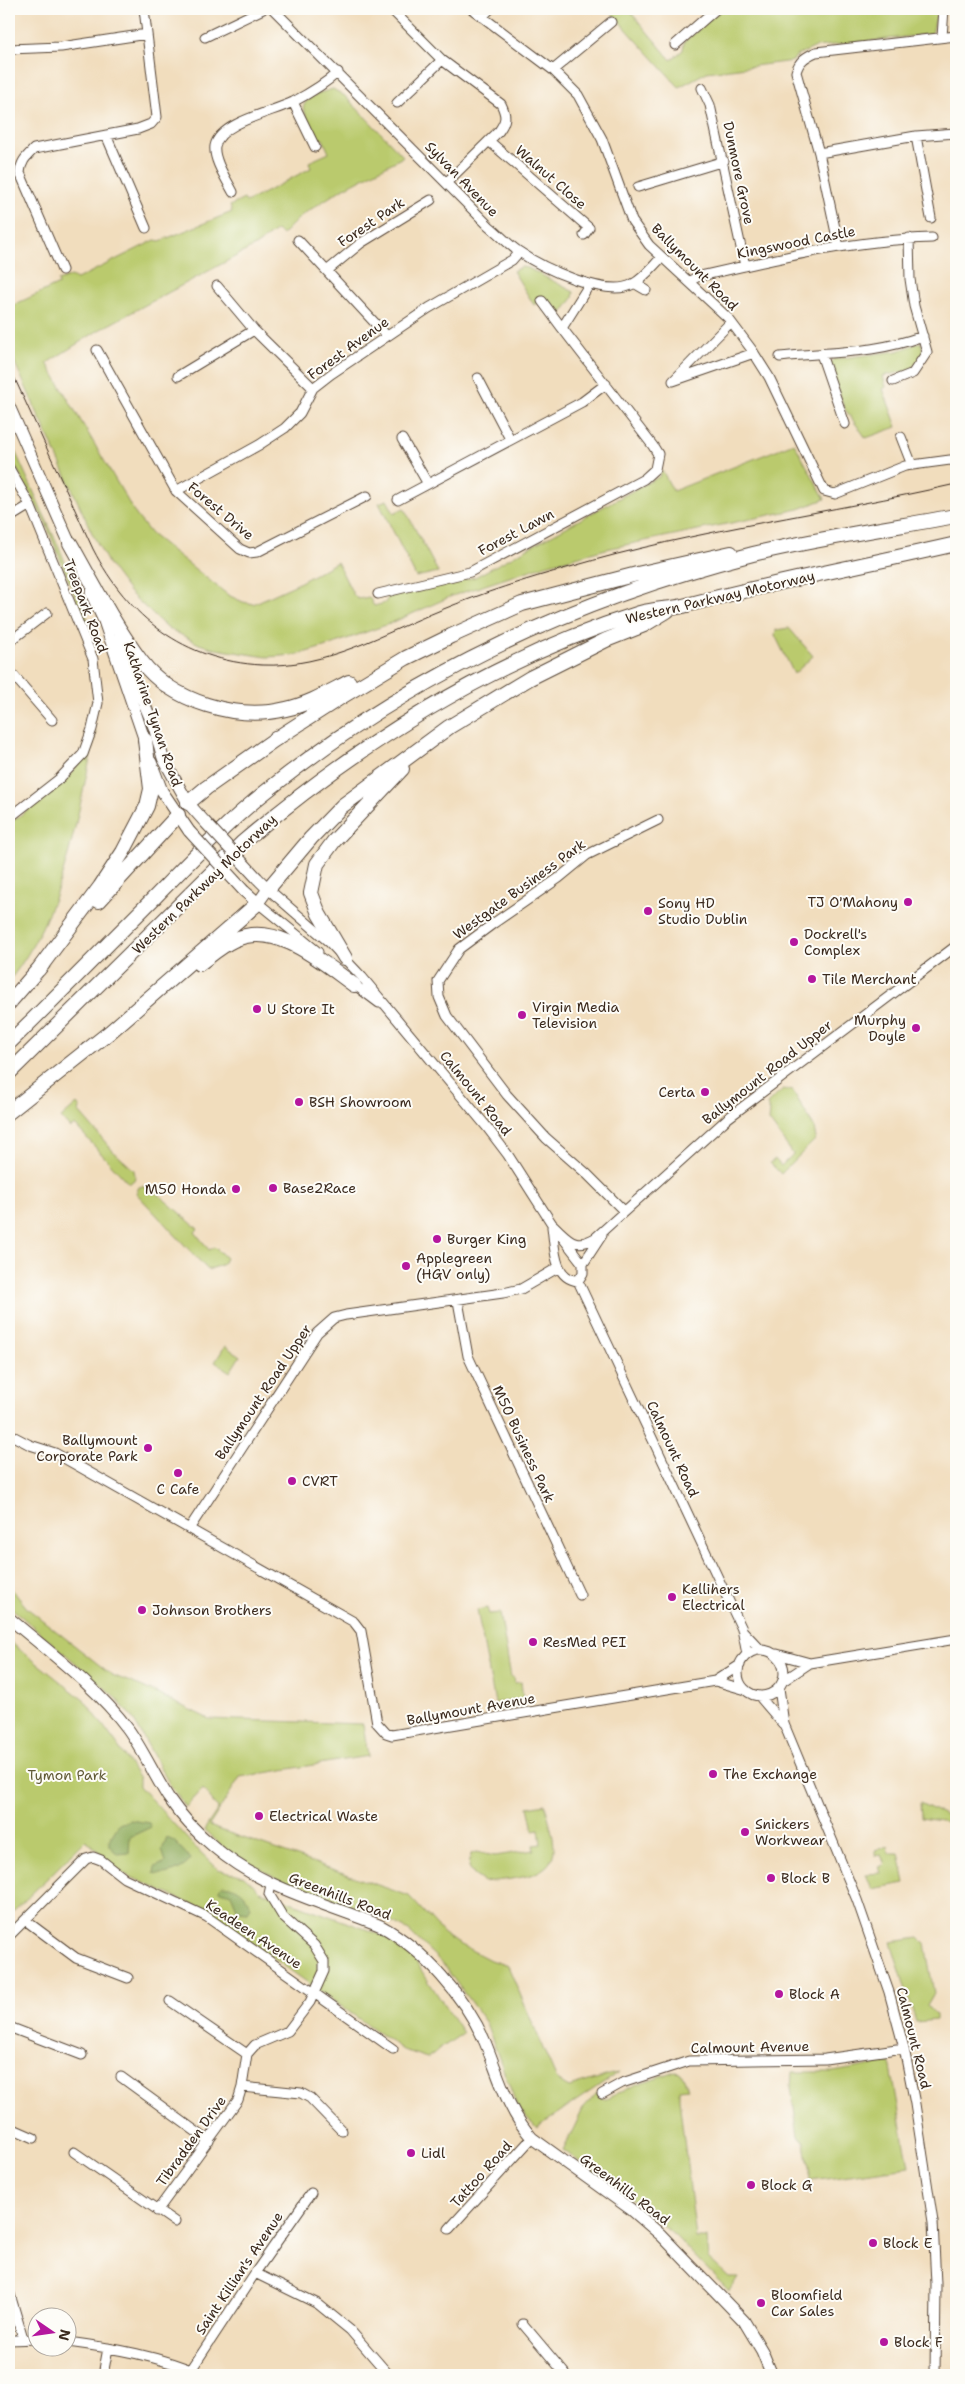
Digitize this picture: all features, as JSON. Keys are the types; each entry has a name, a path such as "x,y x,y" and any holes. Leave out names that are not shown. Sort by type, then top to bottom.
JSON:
{"highway":[{"name":"Western Parkway Motorway","path":"9,1043 224,827 273,786 366,718 430,679 559,617 674,577 754,554 956,516"},
{"path":"70,543 141,661 182,694 200,702 235,711 277,711 307,704 454,629 522,604 726,553 754,554"},
{"name":"Western Parkway Motorway","path":"9,1073 243,842 326,776 387,734 436,705 519,661 643,612 669,609 752,588 956,544"},
{"path":"188,803 274,740 371,678 406,658 522,604"},
{"path":"268,889 311,838 342,806 476,709 530,678 606,640 644,625 669,609"},
{"path":"38,970 100,887 123,852 147,806 151,789 145,740"},
{"path":"345,958 319,914 311,893 317,864 334,841 423,747"},
{"path":"9,1003 178,814"},
{"path":"146,1002 170,978 258,903"},
{"path":"9,1112 146,1002 234,940 249,936 265,936 291,944 354,985"}],"main road":[{"name":"Katharine Tynan Road","path":"9,406 104,621 162,791 188,831 244,891 258,903"},
{"name":"Katharine Tynan Road","path":"104,621 120,644 154,728 163,758 188,803 268,889"},
{"path":"178,814 188,803"},
{"path":"258,903 268,889"},
{"name":"Greenhills Road","path":"9,1618 89,1687 115,1713 139,1745 169,1798 197,1832 242,1869 271,1885 381,1926 397,1935 422,1956 443,1979 477,2027 510,2108 520,2125 532,2138 632,2210 662,2235 744,2321 762,2351 772,2375"}],"street":[{"path":"62,270 20,172 21,165 34,149 144,126 151,124 157,117 144,9"},
{"path":"205,38 263,9"},
{"name":"Sylvan Avenue","path":"273,9 338,72 489,226 519,252 588,284 624,287 634,284"},
{"path":"390,9 442,60 501,104 506,113 505,121 488,141 447,182"},
{"name":"Ballymount Road","path":"472,9 553,70 578,96 602,139 632,221 649,245 690,281 731,322 754,353 769,377 824,490 835,494 862,482 912,465 950,460 956,461"},
{"path":"482,17 490,9"},
{"path":"675,45 716,9"},
{"path":"942,37 944,9"},
{"path":"553,70 611,22"},
{"path":"9,49 61,47 147,34"},
{"path":"839,247 819,153 796,72 798,64 806,56 816,52 956,36"},
{"path":"397,103 442,60"},
{"path":"233,192 216,155 215,147 218,137 230,127 292,102 329,81 338,72"},
{"name":"Dunmore Grove","path":"702,88 710,106 724,161 745,266"},
{"path":"292,102 315,147"},
{"path":"819,153 916,136 956,132"},
{"path":"106,135 146,228"},
{"path":"916,136 931,218"},
{"name":"Walnut Close","path":"488,141 589,228 584,236"},
{"path":"638,186 724,161"},
{"name":"Forest Park","path":"328,270 361,243 430,200"},
{"path":"893,381 913,373 927,352 914,306 910,279 909,238"},
{"name":"Kingswood Castle","path":"690,281 697,277 745,266 839,247 909,238 932,238"},
{"path":"298,240 328,270 387,336"},
{"name":"Forest Avenue","path":"176,491 259,445 285,428 300,413 313,388 429,308 512,260 519,252"},
{"path":"646,290 634,284 662,257"},
{"path":"562,328 588,284"},
{"path":"217,286 254,330 313,388"},
{"path":"398,500 582,402 606,384 542,301"},
{"path":"731,322 670,382 754,353"},
{"path":"178,376 254,330"},
{"path":"780,357 872,350 895,346 923,336"},
{"name":"Forest Drive","path":"97,350 176,491 234,544 249,553 257,552 367,496"},
{"path":"821,354 846,424"},
{"path":"478,378 510,439"},
{"name":"Forest Lawn","path":"378,594 470,572 644,479 655,469 658,454 654,446 606,384"},
{"path":"901,437 912,465"},
{"path":"402,438 428,484"},
{"name":"Treepark Road","path":"9,468 30,505 93,659 97,711 82,754 59,779 9,818"},
{"path":"9,518 30,505"},
{"path":"9,642 47,613"},
{"path":"9,670 52,720"},
{"name":"Westgate Business Park","path":"624,1211 599,1185 546,1138 507,1095 447,1016 439,997 438,981 458,949 559,878 587,855 658,820"},
{"name":"Calmount Road","path":"268,889 345,958 503,1148 552,1224 583,1264"},
{"name":"Calmount Road","path":"258,903 354,985 387,1008"},
{"name":"Ballymount Road Upper","path":"578,1281 583,1273 583,1264 604,1231 728,1118 956,946"},
{"name":"Calmount Road","path":"552,1224 559,1267"},
{"name":"Ballymount Road Upper","path":"552,1224 568,1238 582,1244 604,1231"},
{"path":"559,1267 566,1278 578,1281"},
{"name":"Ballymount Road Upper","path":"189,1529 317,1333 334,1318 458,1301 521,1289 559,1267"},
{"name":"Calmount Road","path":"578,1281 742,1629 747,1654"},
{"name":"M50 Business Park","path":"458,1301 468,1356 580,1595"},
{"path":"9,1434 30,1446 55,1453 189,1529"},
{"name":"Ballymount Avenue","path":"189,1529 354,1622 361,1631 377,1723 386,1733 392,1735 715,1681 740,1665"},
{"name":"Calmount Road","path":"742,1629 760,1649"},
{"path":"810,1663 767,1695 759,1696 746,1690 739,1679 740,1665 747,1654 760,1649 810,1663 956,1639"},
{"path":"775,1654 784,1666 781,1684"},
{"name":"Ballymount Avenue","path":"715,1681 746,1690"},
{"name":"Calmount Road","path":"781,1684 784,1724 857,1900 889,1992 904,2048 915,2104 933,2222 936,2320 935,2375"},
{"name":"Calmount Road","path":"759,1696 784,1724"},
{"name":"Keadeen Avenue","path":"25,1920 86,1858 93,1857 101,1860 124,1878 207,1917 393,2049"},
{"path":"170,2001 247,2054 255,2045 288,2031 314,1992 324,1971 324,1961 314,1945 283,1917 269,1894 271,1885"},
{"path":"9,1936 25,1920 76,1958 128,1978"},
{"path":"9,2027 82,2055"},
{"name":"Calmount Avenue","path":"602,2094 628,2081 689,2061 825,2059 904,2048"},
{"name":"Tibradden Drive","path":"157,2211 238,2100 247,2054"},
{"path":"121,2077 209,2141"},
{"path":"242,2087 301,2094 310,2098 342,2131"},
{"path":"9,2127 34,2138"},
{"name":"Tattoo Road","path":"450,2229 532,2138"},
{"path":"74,2152 175,2222"},
{"name":"Saint Killian's Avenue","path":"191,2370 255,2272 311,2193"},
{"path":"255,2272 318,2304 350,2330 389,2375"},
{"path":"9,2291 23,2338"},
{"path":"523,2324 566,2375"},
{"path":"9,2340 28,2338"},
{"path":"78,2344 108,2348 191,2370 203,2375"},
{"path":"103,2375 108,2348"}],"green space":[{"path":"608,9 628,9 671,60 683,50 684,42 722,9 938,9 932,34 816,47 796,56 793,61 707,72 679,87"},
{"path":"333,89 345,96 403,156 339,191 302,215 282,235 277,230 255,246 99,330 47,363 136,515 151,534 228,595 243,602 253,604 297,584 337,562 353,594 358,599 369,597 374,606 385,603 389,596 475,577 659,477 662,470 673,491 794,443 825,499 799,509 606,549 546,565 452,596 389,624 296,655 267,657 215,649 199,644 166,627 130,593 109,565 91,531 9,350 9,307 59,284 58,281 71,276 77,279 155,240 160,241 232,212 230,206 244,199 246,202 311,168 309,162 329,153 323,139 316,139 303,108 307,100 319,93"},
{"path":"521,267 528,268 574,292 573,298 562,313 544,298 534,305 513,271"},
{"path":"921,342 923,353 911,370 883,376 886,387 883,389 897,427 866,438 844,408 830,364 834,359 898,351"},
{"path":"9,438 61,552 92,630 89,631 46,524 9,454"},
{"path":"387,500 394,513 404,508 438,572 416,577 379,503"},
{"path":"789,628 813,656 794,674 775,635 776,630"},
{"path":"96,731 75,829 56,894 28,954 9,981 9,824 64,782 84,758"},
{"path":"783,1089 793,1091 814,1127 816,1139 781,1174 770,1163 775,1159 781,1166 793,1154 769,1121 770,1112 767,1104"},
{"path":"77,1104 80,1108 79,1112 113,1151 134,1170 135,1179 129,1184 75,1125 70,1128 61,1118"},
{"path":"139,1187 151,1188 198,1229 195,1232 209,1250 215,1247 226,1258 223,1264 208,1270 136,1193"},
{"path":"225,1346 240,1356 230,1372 215,1362"},
{"path":"9,1577 10,1587 27,1608 112,1675 143,1687 209,1719 363,1724 368,1756 240,1777 209,1826 409,1896 448,1938 490,1960 508,1966 557,2080 569,2087 619,2072 536,2128 517,2106 486,2023 442,1963 409,1931 368,1911 330,1901 288,1884 228,1851 204,1830 218,1809 203,1789 186,1807 171,1787 132,1717 113,1695 9,1606"},
{"path":"487,1608 489,1614 500,1613 511,1677 513,1677 514,1683 521,1682 523,1699 495,1703 477,1610"},
{"name":"Tymon Park","path":"9,1641 85,1701 116,1743 139,1779 139,1786 193,1845 218,1869 244,1876 260,1891 382,1935 411,1955 463,2033 427,2058 403,2050 208,1912 120,1872 86,1840 9,1916"},
{"path":"920,1803 951,1818 948,1822 921,1818"},
{"path":"545,1804 554,1844 552,1859 546,1867 527,1876 504,1880 484,1882 474,1875 469,1867 471,1854 476,1852 495,1856 534,1850 533,1845 541,1844 539,1829 533,1830 528,1807"},
{"path":"130,1820 149,1823 151,1827 130,1837 129,1853 118,1854 109,1846 109,1840 119,1824"},
{"path":"167,1838 174,1841 191,1859 184,1866 174,1871 164,1874 154,1873 155,1867 166,1862 162,1850"},
{"path":"887,1846 888,1853 899,1853 905,1883 872,1889 866,1874 881,1873 879,1867 885,1865 881,1855 875,1856 876,1851"},
{"path":"223,1885 233,1887 244,1894 251,1907 248,1912 238,1911 231,1894 221,1891 219,1888"},
{"path":"919,1938 925,1944 934,1993 927,2005 936,2015 936,2020 916,2022 891,1942"},
{"path":"884,2063 890,2064 891,2067 909,2167 811,2180 805,2142 798,2137 791,2087 792,2072 833,2072"},
{"path":"675,2071 681,2072 688,2088 679,2089 679,2099 696,2238 706,2238 708,2258 729,2277 738,2277 729,2291 675,2236 634,2201 563,2150 584,2107 597,2093 601,2099 606,2099 637,2084"}],"tram line":[{"path":"9,366 93,549 123,595 141,615 161,631 183,644 208,655 234,662 262,665 309,661 354,647 441,610 537,576 665,542 956,484"}],"place":[{"name":"TJ O'Mahony","path":"908,902"},
{"name":"Sony HD Studio Dublin","path":"648,911"},
{"name":"Dockrell's Complex","path":"794,942"},
{"name":"Tile Merchant","path":"812,979"},
{"name":"U Store It","path":"257,1009"},
{"name":"Virgin Media Television","path":"522,1015"},
{"name":"Murphy Doyle","path":"916,1028"},
{"name":"Certa","path":"705,1092"},
{"name":"BSH Showroom","path":"299,1102"},
{"name":"Base2Race","path":"273,1188"},
{"name":"M50 Honda","path":"236,1189"},
{"name":"Burger King","path":"437,1239"},
{"name":"Applegreen (HGV only)","path":"406,1266"},
{"name":"Ballymount Corporate Park","path":"148,1448"},
{"name":"C Cafe","path":"178,1473"},
{"name":"CVRT","path":"292,1481"},
{"name":"Kellihers Electrical","path":"672,1597"},
{"name":"Johnson Brothers","path":"142,1610"},
{"name":"ResMed PEI","path":"533,1642"},
{"name":"The Exchange","path":"713,1774"},
{"name":"Electrical Waste","path":"259,1816"},
{"name":"Snickers Workwear","path":"745,1832"},
{"name":"Block B","path":"771,1878"},
{"name":"Block A","path":"779,1994"},
{"name":"Lidl","path":"411,2153"},
{"name":"Block G","path":"751,2185"},
{"name":"Block E","path":"873,2243"},
{"name":"Bloomfield Car Sales","path":"761,2303"},
{"name":"Block F","path":"884,2342"}]}
